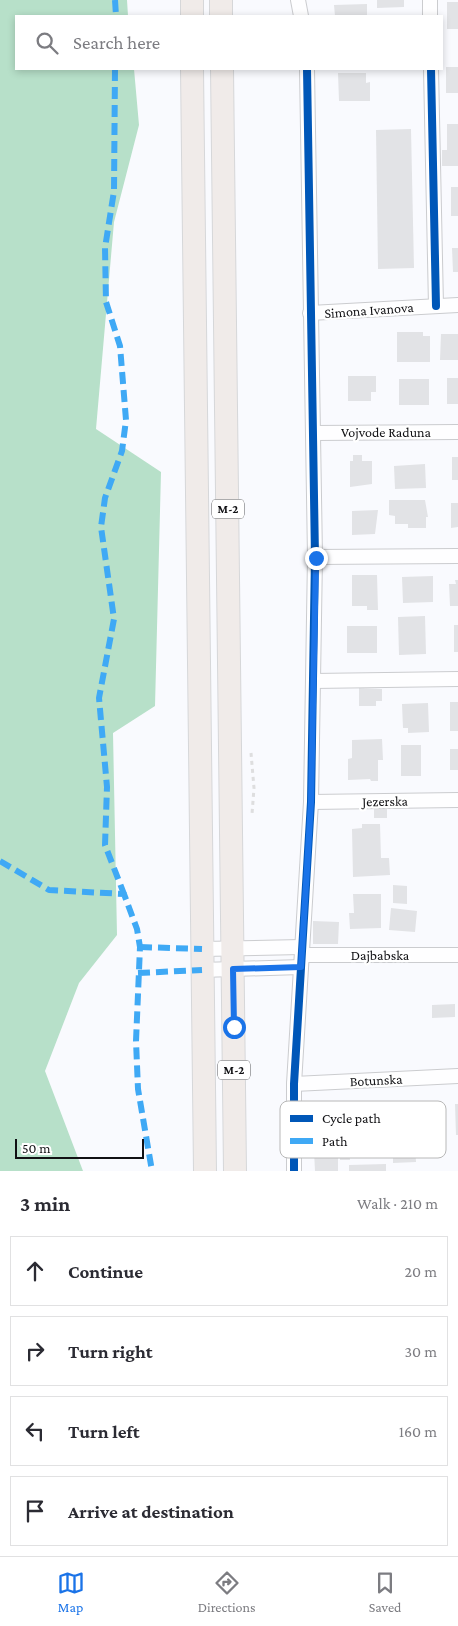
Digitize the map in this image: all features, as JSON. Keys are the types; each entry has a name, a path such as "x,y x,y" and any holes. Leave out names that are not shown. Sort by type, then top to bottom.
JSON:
{"main road":[{"path":"192,0 192,15"},
{"path":"221,0 222,15"},
{"name":"M-2","path":"192,70 205,1171"},
{"name":"M-2","path":"222,70 235,1171"}],"street":[{"path":"298,0 301,15"},
{"path":"430,0 430,15"},
{"path":"294,1101 311,802 316,558 310,314 307,70"},
{"path":"431,70 436,306"},
{"name":"Simona Ivanova","path":"310,314 458,305"},
{"name":"Vojvode Raduna","path":"314,433 458,432"},
{"path":"316,558 458,556"},
{"path":"313,681 458,679"},
{"name":"Jezerska","path":"311,802 458,800"},
{"name":"Dajbabska","path":"302,956 458,955"},
{"path":"202,959 302,956"},
{"path":"202,959 302,956"},
{"name":"Botunska","path":"294,1084 458,1076"},
{"path":"294,1158 294,1171"}],"green space":[{"path":"0,0 127,0 128,15 15,15 15,70 134,70 139,125 114,222 96,429 161,472 155,706 113,733 117,935 79,983 45,1071 83,1171 0,1171"}],"building":[{"path":"377,0 404,0 404,7 377,8"},
{"path":"447,2 458,2 458,29 447,29"},
{"path":"367,4 367,15 335,15 334,5"},
{"path":"446,67 458,67 458,93 446,93"},
{"path":"338,73 366,73 366,83 370,82 370,101 339,101"},
{"path":"447,124 458,124 458,166 442,166 442,150 447,150"},
{"path":"411,129 414,268 378,269 376,130"},
{"path":"451,187 458,187 458,216 451,216"},
{"path":"452,248 458,248 458,272 453,272"},
{"path":"397,332 423,332 423,336 430,336 430,362 397,362"},
{"path":"441,334 458,334 458,360 440,360"},
{"path":"348,376 376,376 376,392 371,392 371,401 348,401"},
{"path":"447,378 458,378 458,404 447,404"},
{"path":"399,379 429,379 429,405 399,405"},
{"path":"353,455 362,455 362,461 372,461 372,484 350,487 350,461 353,461"},
{"path":"452,457 458,457 458,480 452,480"},
{"path":"425,464 426,488 395,489 394,466"},
{"path":"389,500 425,500 428,517 426,517 426,528 408,528 408,524 395,524 395,516 389,515"},
{"path":"451,503 458,503 458,527 451,528"},
{"path":"378,510 375,534 352,535 352,511"},
{"path":"352,575 377,575 378,610 367,610 367,606 352,606"},
{"path":"433,576 433,602 403,603 402,577"},
{"path":"455,580 458,580 458,606 450,606 449,584 456,584"},
{"path":"425,616 426,654 399,655 398,617"},
{"path":"454,625 458,625 458,652 454,652"},
{"path":"347,626 377,626 377,653 347,653"},
{"path":"359,688 382,689 382,701 376,701 376,706 359,706"},
{"path":"450,702 458,702 458,731 450,731"},
{"path":"428,703 429,732 408,733 408,728 403,728 402,704"},
{"path":"382,739 383,760 378,760 378,781 371,781 370,779 348,780 348,759 352,758 352,740"},
{"path":"401,745 421,745 421,776 401,776"},
{"path":"450,749 458,749 458,770 450,770"},
{"path":"374,808 387,808 387,818 374,818"},
{"path":"362,824 380,824 381,858 389,858 390,875 353,877 352,829 362,828"},
{"path":"393,885 407,886 407,904 393,903"},
{"path":"353,894 381,894 381,928 350,929 349,913 354,913"},
{"path":"391,908 417,911 415,932 389,930"},
{"path":"313,921 339,922 338,944 313,944"},
{"path":"455,1004 455,1017 432,1018 432,1005"},
{"path":"455,1104 458,1104 458,1135 456,1135"},
{"path":"314,1158 338,1158 338,1171 315,1171"},
{"path":"340,1158 350,1158 350,1160 340,1160"},
{"path":"393,1158 416,1158 416,1162 393,1163"},
{"path":"386,1164 386,1171 349,1171 349,1165"}],"marked path":[{"path":"115,0 116,15"},
{"path":"115,70 114,191 105,248 106,302 120,346 126,420 122,451 105,498 101,527 114,619 99,698 107,787 105,845 124,894"},
{"path":"0,861 49,890 124,894 137,929 140,947 136,1041 138,1089 152,1171"},
{"path":"140,947 202,949"},
{"path":"138,973 202,970"}],"cycle path":[{"path":"294,1101 311,802 315,557 307,70"},
{"path":"431,70 436,306"},
{"path":"294,1158 294,1171"}],"route":[{"path":"234,1027 233,969 301,967 311,802 316,558"}]}
